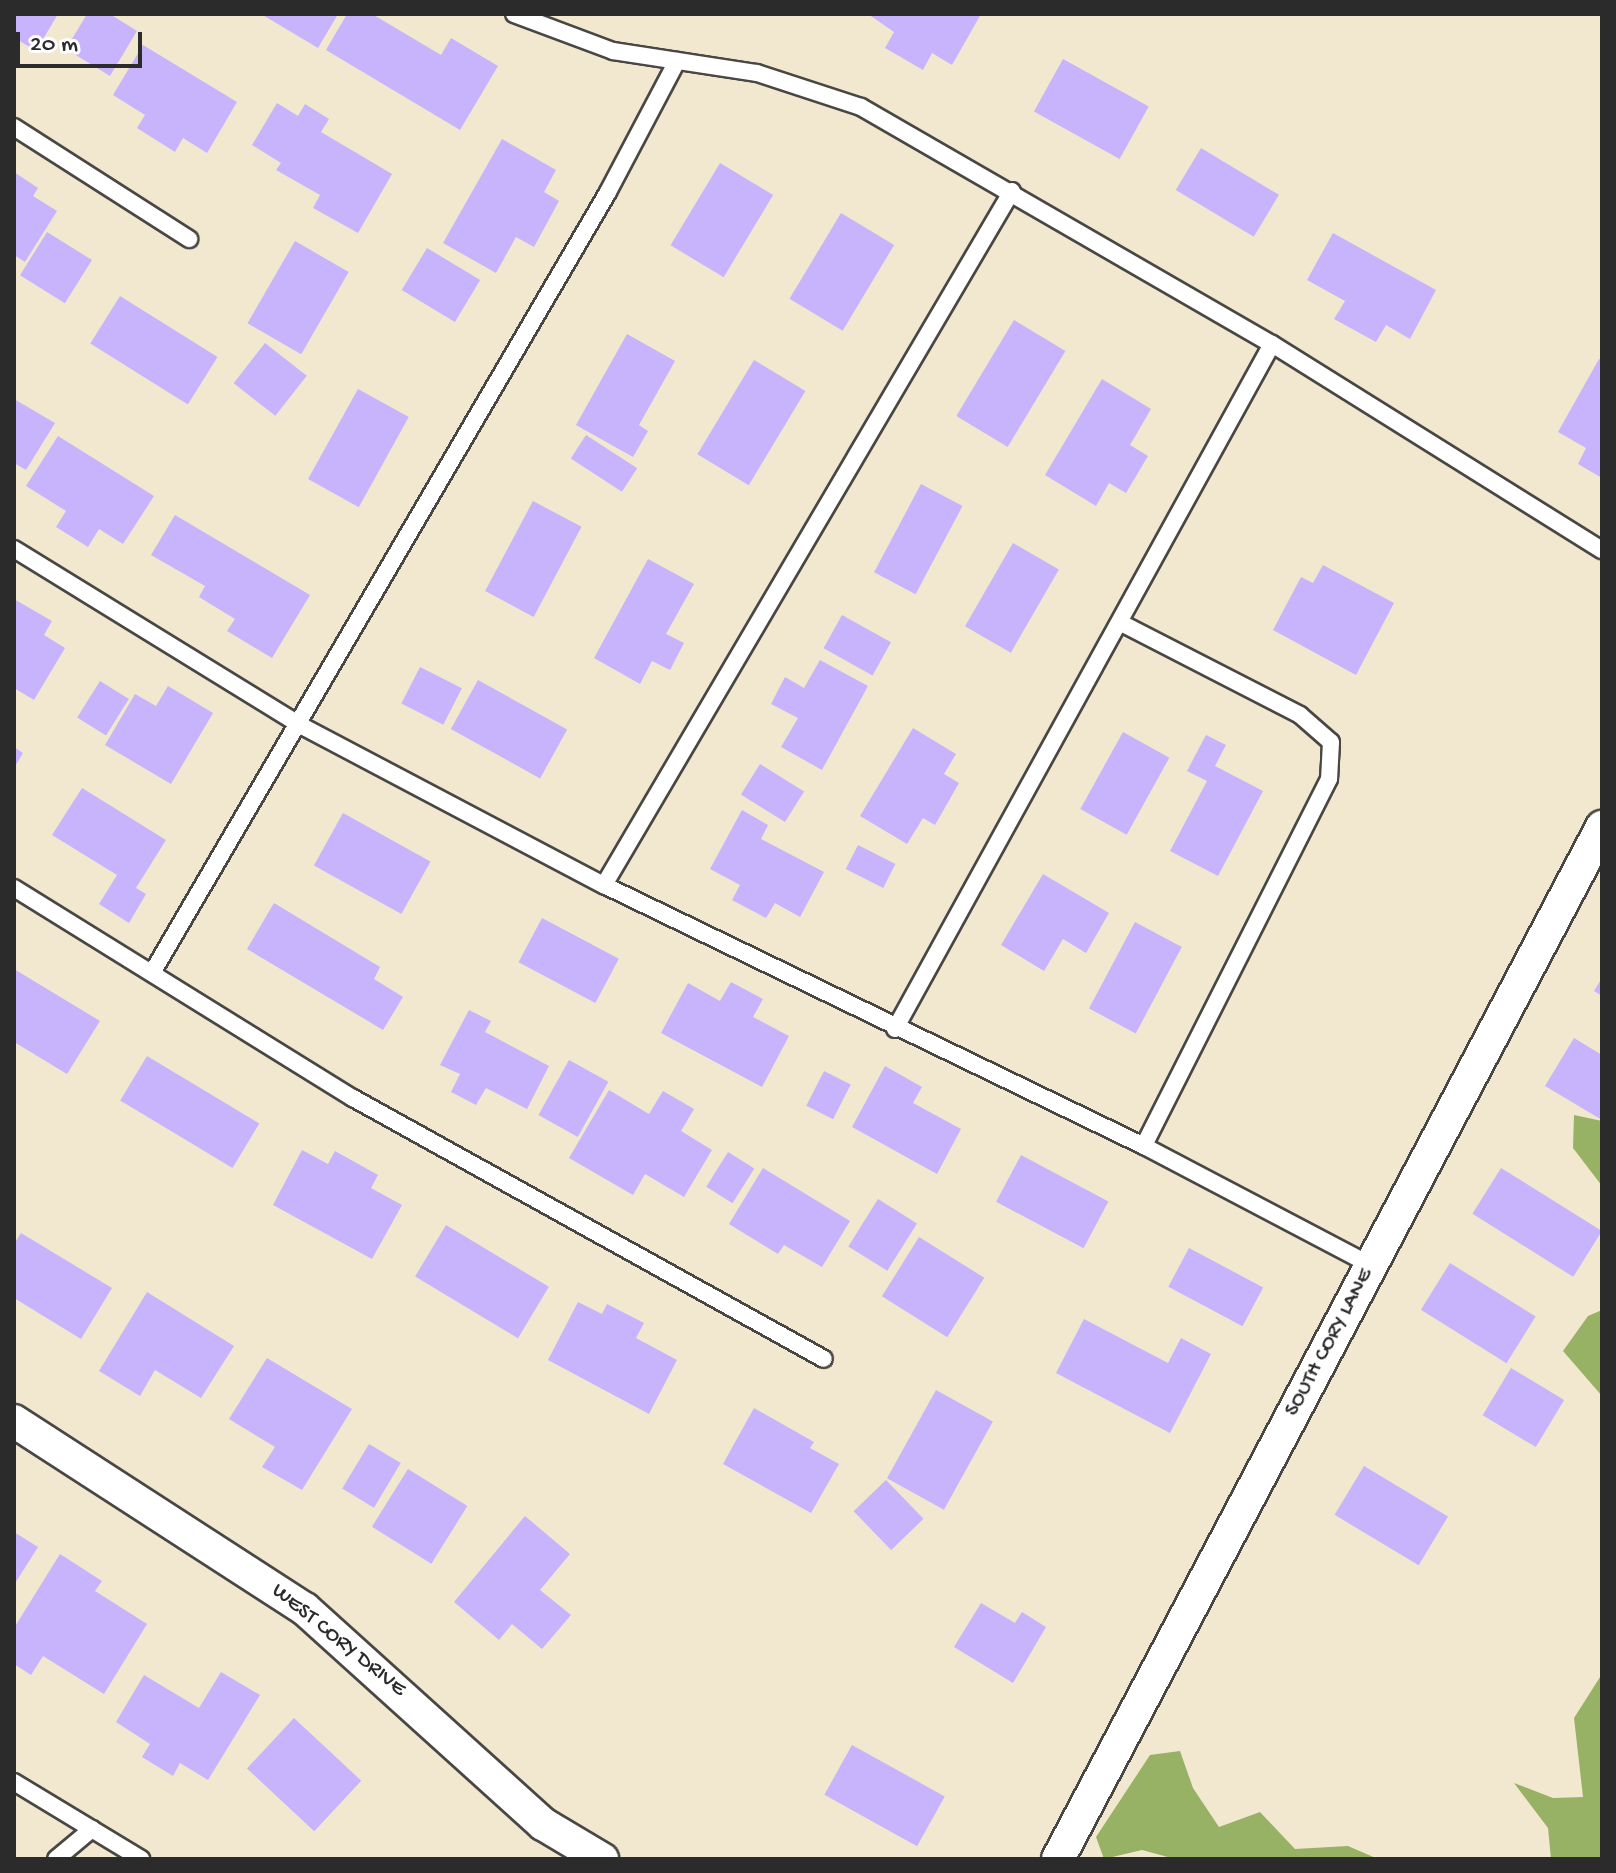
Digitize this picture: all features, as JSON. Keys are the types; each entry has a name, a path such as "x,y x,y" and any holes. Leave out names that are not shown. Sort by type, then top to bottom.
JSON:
{"street":[{"name":"SOUTH CORY LANE","path":"1058,1859 1602,827"},
{"name":"WEST CORY DRIVE","path":"14,1421 305,1609 543,1824 602,1859"}],"lane":[{"path":"514,14 589,44 810,86 861,107 1012,191 1272,344 1602,550"},
{"path":"152,973 608,192 677,61"},
{"path":"14,127 189,239"},
{"path":"604,885 1012,191"},
{"path":"895,1029 1123,624 1272,344"},
{"path":"14,549 298,724 604,885 895,1029 1144,1146 1371,1265"},
{"path":"1123,624 1300,715 1331,742 1329,779 1144,1146"},
{"path":"14,888 353,1098 824,1359"},
{"path":"14,1782 141,1859"},
{"path":"56,1859 92,1829"}],"green space":[{"path":"1574,1115 1602,1121 1602,1186 1573,1148"},
{"path":"1602,1310 1602,1396 1563,1351 1588,1316"},
{"path":"1602,1674 1602,1859 1551,1859 1548,1828 1514,1783 1553,1798 1583,1797 1574,1718"},
{"path":"1180,1751 1193,1788 1219,1827 1260,1812 1295,1849 1348,1846 1378,1859 1175,1859 1142,1850 1104,1859 1096,1837 1150,1755"}],"building":[{"path":"14,14 58,14 36,51 18,40 14,47"},
{"path":"87,14 110,14 137,31 110,76 66,49"},
{"path":"261,14 338,14 318,48"},
{"path":"347,14 372,14 441,55 451,38 498,66 460,130 326,50"},
{"path":"868,14 981,14 952,65 932,53 923,70 885,48 894,32"},
{"path":"143,45 237,102 207,153 183,138 175,152 137,128 145,115 113,95"},
{"path":"1063,59 1149,107 1120,159 1034,111"},
{"path":"277,103 298,116 305,104 329,119 321,132 392,174 358,233 313,208 320,195 276,170 281,163 252,145"},
{"path":"502,139 556,170 544,192 559,201 534,247 516,237 496,273 443,243"},
{"path":"1201,148 1279,195 1254,237 1176,190"},
{"path":"720,163 773,195 724,277 671,245"},
{"path":"14,172 38,188 33,196 57,211 25,262 14,255"},
{"path":"841,213 894,245 843,331 789,299"},
{"path":"47,232 92,260 65,303 20,275"},
{"path":"1333,233 1436,290 1410,339 1386,325 1376,342 1334,319 1345,301 1307,280"},
{"path":"295,241 349,272 301,354 248,323"},
{"path":"427,248 480,280 455,322 402,290"},
{"path":"120,296 218,357 188,404 90,343"},
{"path":"1014,320 1065,351 1008,447 956,416"},
{"path":"627,334 675,361 639,425 648,431 633,457 576,425"},
{"path":"265,343 307,376 275,416 234,383"},
{"path":"1599,359 1602,360 1602,478 1578,464 1586,448 1558,432"},
{"path":"754,360 805,391 749,485 697,454"},
{"path":"1102,379 1151,409 1130,445 1148,456 1126,493 1109,483 1096,506 1045,475"},
{"path":"358,389 409,417 359,507 308,479"},
{"path":"14,399 55,423 26,470 14,463"},
{"path":"586,435 637,468 622,492 571,458"},
{"path":"58,436 154,496 123,544 99,529 88,547 56,527 66,511 26,486"},
{"path":"921,484 962,506 916,594 874,572"},
{"path":"533,501 582,527 534,617 485,591"},
{"path":"175,515 310,595 272,658 227,631 235,619 199,597 205,586 151,555"},
{"path":"1013,543 1059,569 1011,653 965,626"},
{"path":"648,559 694,584 666,634 684,643 670,670 652,661 640,684 594,658"},
{"path":"1323,565 1394,603 1356,675 1273,630 1301,577 1313,583"},
{"path":"14,599 52,621 44,635 65,648 34,700 14,688"},
{"path":"842,615 891,642 873,675 824,648"},
{"path":"820,660 868,686 822,770 781,747 798,718 771,704 785,677 804,688"},
{"path":"420,667 462,688 443,725 401,704"},
{"path":"478,680 567,729 540,778 451,729"},
{"path":"100,681 129,699 106,735 77,717"},
{"path":"168,686 213,713 171,784 105,745 135,694 156,706"},
{"path":"913,728 956,754 944,774 959,783 935,825 923,818 907,844 860,816"},
{"path":"1123,732 1169,758 1127,835 1080,809"},
{"path":"1206,735 1226,745 1215,766 1263,791 1218,876 1170,851 1207,781 1187,771"},
{"path":"14,747 23,753 14,768"},
{"path":"760,764 804,792 785,822 741,795"},
{"path":"82,788 166,840 136,888 146,894 129,923 99,904 117,875 52,835"},
{"path":"742,810 768,825 761,839 824,872 800,917 775,903 766,918 732,900 740,885 710,869"},
{"path":"343,813 430,861 401,914 314,865"},
{"path":"858,845 895,864 883,888 846,869"},
{"path":"1043,874 1109,913 1086,953 1063,939 1044,971 1001,945"},
{"path":"274,903 380,967 374,979 403,997 383,1030 247,949"},
{"path":"542,918 619,959 595,1003 519,962"},
{"path":"1135,922 1182,947 1136,1033 1089,1009"},
{"path":"14,969 100,1021 67,1074 14,1042"},
{"path":"1602,978 1602,996 1594,991"},
{"path":"731,982 763,999 753,1017 789,1036 762,1087 661,1033 688,983 720,1001"},
{"path":"469,1010 491,1021 485,1032 549,1066 527,1109 486,1088 476,1105 451,1092 460,1074 440,1065"},
{"path":"1574,1038 1602,1055 1602,1120 1545,1086"},
{"path":"147,1056 259,1123 233,1168 120,1101"},
{"path":"569,1060 608,1082 578,1137 538,1115"},
{"path":"885,1066 922,1087 913,1103 961,1129 937,1174 852,1127"},
{"path":"824,1071 851,1085 833,1119 806,1106"},
{"path":"609,1090 649,1114 663,1091 694,1109 681,1131 712,1150 684,1197 645,1174 633,1195 569,1158"},
{"path":"302,1150 328,1164 335,1151 378,1175 371,1188 402,1205 372,1259 273,1205"},
{"path":"728,1152 754,1168 733,1203 706,1187"},
{"path":"1021,1155 1108,1201 1084,1248 996,1202"},
{"path":"763,1168 850,1221 822,1267 784,1245 778,1254 729,1224"},
{"path":"1501,1168 1602,1231 1573,1277 1472,1214"},
{"path":"878,1199 917,1223 887,1271 848,1246"},
{"path":"446,1225 549,1287 518,1338 415,1276"},
{"path":"21,1233 112,1288 81,1339 14,1298 14,1244"},
{"path":"919,1237 984,1278 947,1337 882,1296"},
{"path":"1189,1248 1263,1287 1243,1326 1168,1287"},
{"path":"1450,1263 1536,1317 1507,1363 1421,1310"},
{"path":"147,1292 234,1346 201,1398 155,1370 140,1396 99,1371"},
{"path":"578,1302 602,1314 607,1304 644,1323 636,1338 677,1360 649,1414 548,1360"},
{"path":"1084,1319 1168,1363 1181,1338 1211,1354 1170,1433 1056,1373"},
{"path":"267,1358 352,1409 302,1490 262,1467 275,1447 229,1419"},
{"path":"1511,1368 1564,1400 1536,1447 1483,1415"},
{"path":"936,1390 993,1422 944,1510 887,1478"},
{"path":"754,1408 814,1442 810,1448 839,1464 811,1513 723,1464"},
{"path":"369,1444 401,1463 374,1508 342,1489"},
{"path":"1364,1466 1448,1516 1419,1565 1335,1515"},
{"path":"408,1469 467,1506 431,1564 372,1527"},
{"path":"886,1480 924,1519 891,1550 854,1511"},
{"path":"525,1516 570,1554 540,1590 571,1615 542,1649 512,1624 499,1640 454,1602"},
{"path":"14,1532 38,1547 14,1585"},
{"path":"60,1554 102,1581 95,1591 147,1624 104,1694 43,1656 31,1675 14,1664 14,1628"},
{"path":"981,1603 1015,1623 1022,1612 1046,1627 1013,1683 954,1647"},
{"path":"221,1672 260,1695 208,1780 180,1763 173,1776 142,1757 150,1744 116,1722 144,1675 199,1708"},
{"path":"294,1718 361,1781 314,1831 247,1768"},
{"path":"852,1745 945,1796 917,1846 824,1795"}]}
